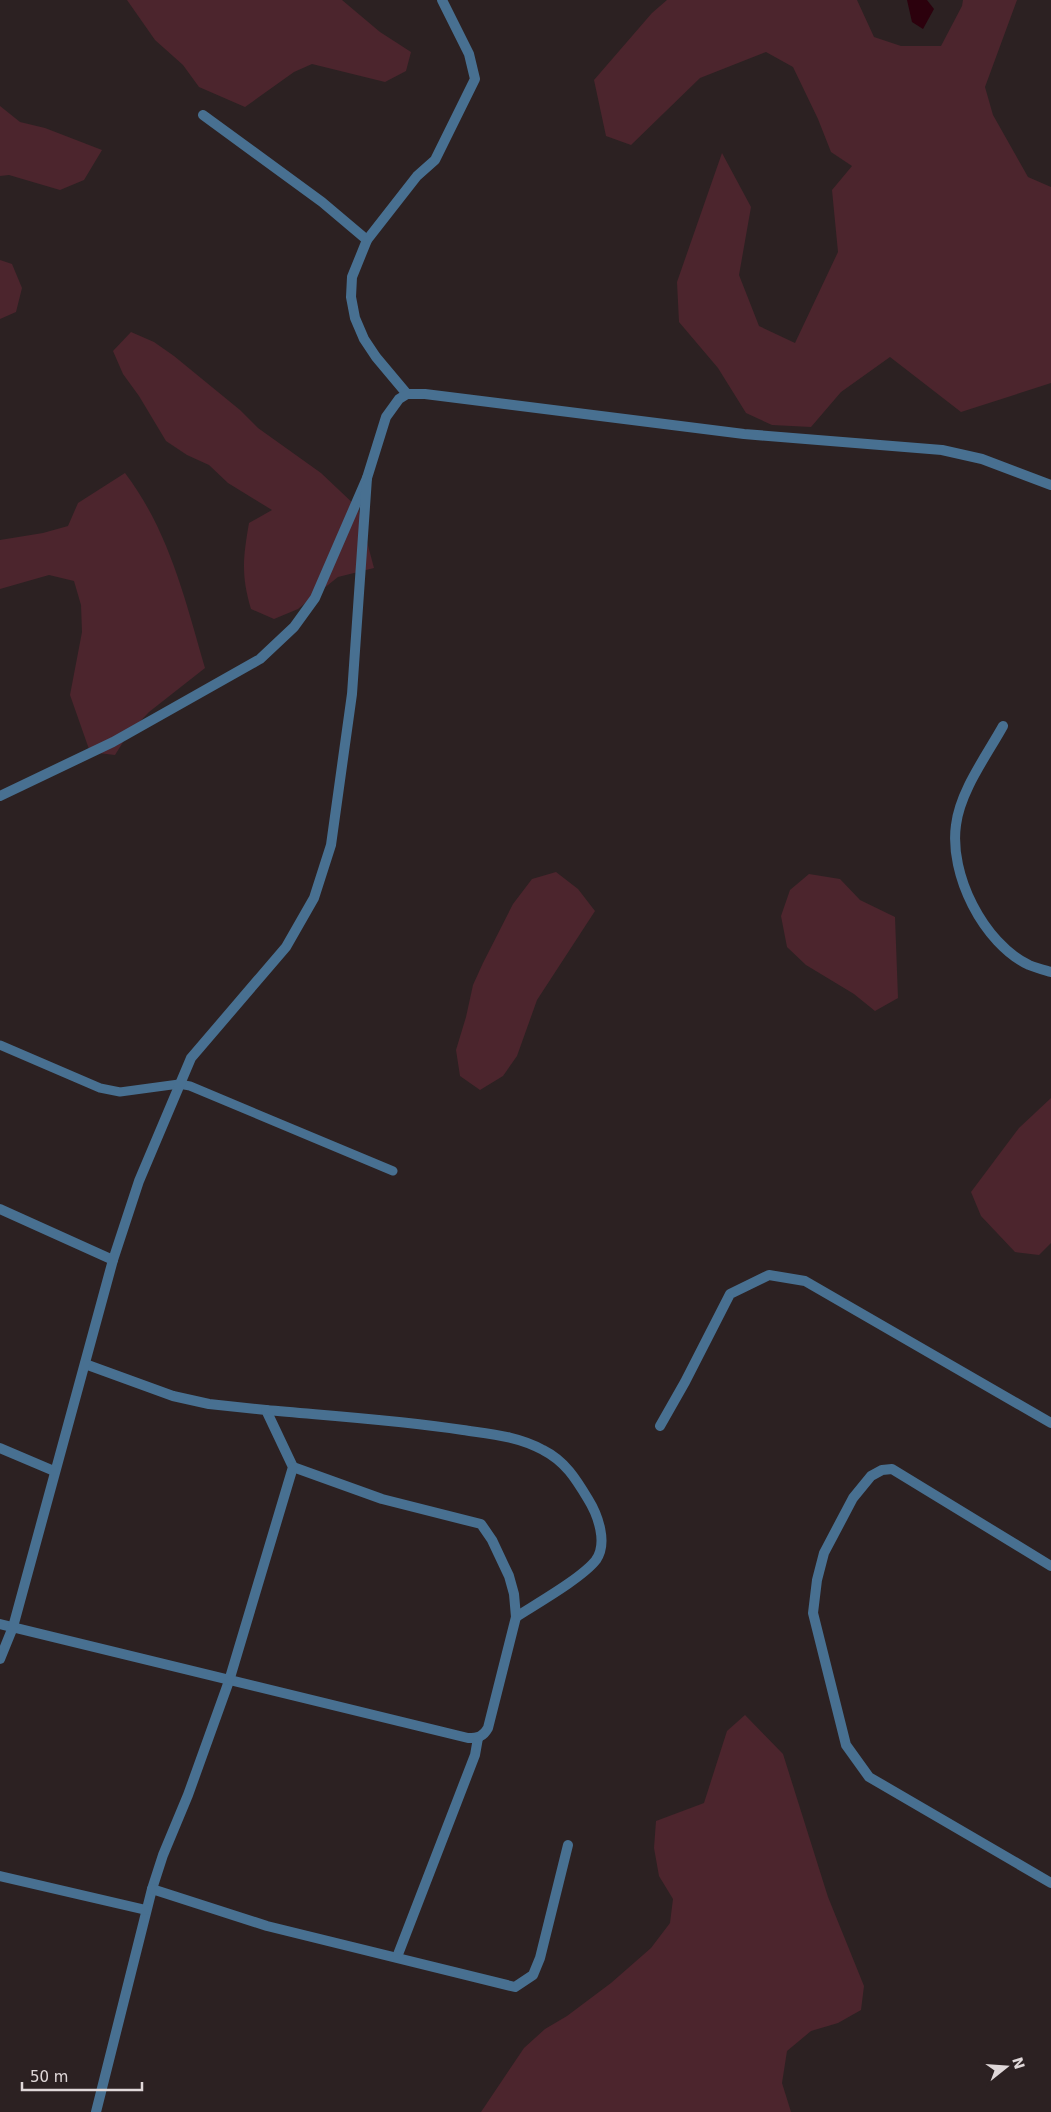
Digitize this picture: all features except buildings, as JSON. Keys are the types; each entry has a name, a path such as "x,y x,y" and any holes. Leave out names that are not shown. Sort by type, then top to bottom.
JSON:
{"street":[{"path":"407,394 376,357 364,339 355,318 351,297 352,277 367,240 417,176 435,160 475,79 469,54 442,0"},
{"path":"203,115 295,181 367,240"},
{"path":"0,796 114,742 260,659 294,628 315,598 367,478 386,417 399,399 407,394 425,394 744,434 942,450 982,459 1051,485"},
{"path":"0,1659 13,1627 113,1260 139,1181 191,1058 286,947 314,898 331,845 352,694 367,478"},
{"path":"1003,726 964,797 961,806 955,848 960,876 973,906 987,927 1007,949 1029,964 1051,972"},
{"path":"0,1209 113,1260"},
{"path":"660,1426 730,1294 769,1274 805,1281 1051,1423"},
{"path":"85,1364 173,1396 209,1404 430,1424 514,1438 544,1450 570,1470 591,1503 601,1532 601,1547 596,1560 582,1573 516,1618"},
{"path":"96,2112 152,1889 163,1855 188,1795 228,1681 294,1467 266,1410"},
{"path":"0,1448 54,1471"},
{"path":"0,1624 468,1738 478,1738 484,1735 488,1728 516,1618 514,1594 509,1576 492,1540 481,1524 382,1499 294,1467"},
{"path":"1051,1566 892,1469 882,1470 872,1476 853,1498 832,1536 824,1553 817,1580 813,1613 846,1744 869,1777 1051,1883"},
{"path":"397,1957 476,1755 478,1738"},
{"path":"152,1889 267,1926 515,1987 533,1976 540,1958 568,1845"},
{"path":"0,1876 146,1910"}],"lane":[{"path":"0,1045 100,1088 120,1092 179,1084 190,1086 393,1171"}],"shaded area":[{"path":"127,0 342,0 380,32 411,52 406,71 385,82 312,64 294,72 245,107 199,87 183,65 155,40"},
{"path":"667,0 857,0 874,37 901,46 941,46 962,6 963,0 1017,0 985,87 993,115 1028,177 1051,187 1051,383 961,412 890,357 841,392 811,427 772,425 746,413 718,368 679,322 677,282 722,153 751,207 739,275 759,326 795,343 838,252 832,190 852,166 831,152 818,119 793,67 766,52 700,78 631,145 606,136 594,80 652,13"},
{"path":"907,0 927,0 934,9 923,29 912,22"},
{"path":"0,106 20,122 45,128 102,150 84,180 60,190 9,175 0,176"},
{"path":"0,260 12,264 22,288 16,312 0,319"},
{"path":"131,332 154,342 174,356 240,410 258,428 321,473 358,508 374,568 338,577 298,609 274,619 251,609 244,576 245,546 249,523 272,510 228,483 209,465 187,455 166,441 139,396 123,374 113,351"},
{"path":"125,473 153,518 174,566 205,668 149,712 128,734 115,755 90,752 70,695 82,632 81,605 74,581 49,575 0,589 0,540 43,533 68,526 78,503"},
{"path":"556,872 578,889 595,911 537,1000 517,1056 503,1076 480,1090 460,1076 456,1050 473,985 513,904 532,879"},
{"path":"809,874 840,879 860,900 895,917 898,998 875,1011 854,994 806,965 787,947 781,916 790,890"},
{"path":"1051,1098 1051,1243 1039,1255 1015,1252 981,1216 971,1192 1019,1128"},
{"path":"745,1715 783,1754 828,1897 864,1986 861,2010 838,2023 811,2031 787,2051 782,2083 791,2112 481,2112 524,2048 545,2029 567,2016 611,1983 651,1948 670,1923 673,1899 659,1876 654,1848 656,1821 704,1803 727,1731"}]}
